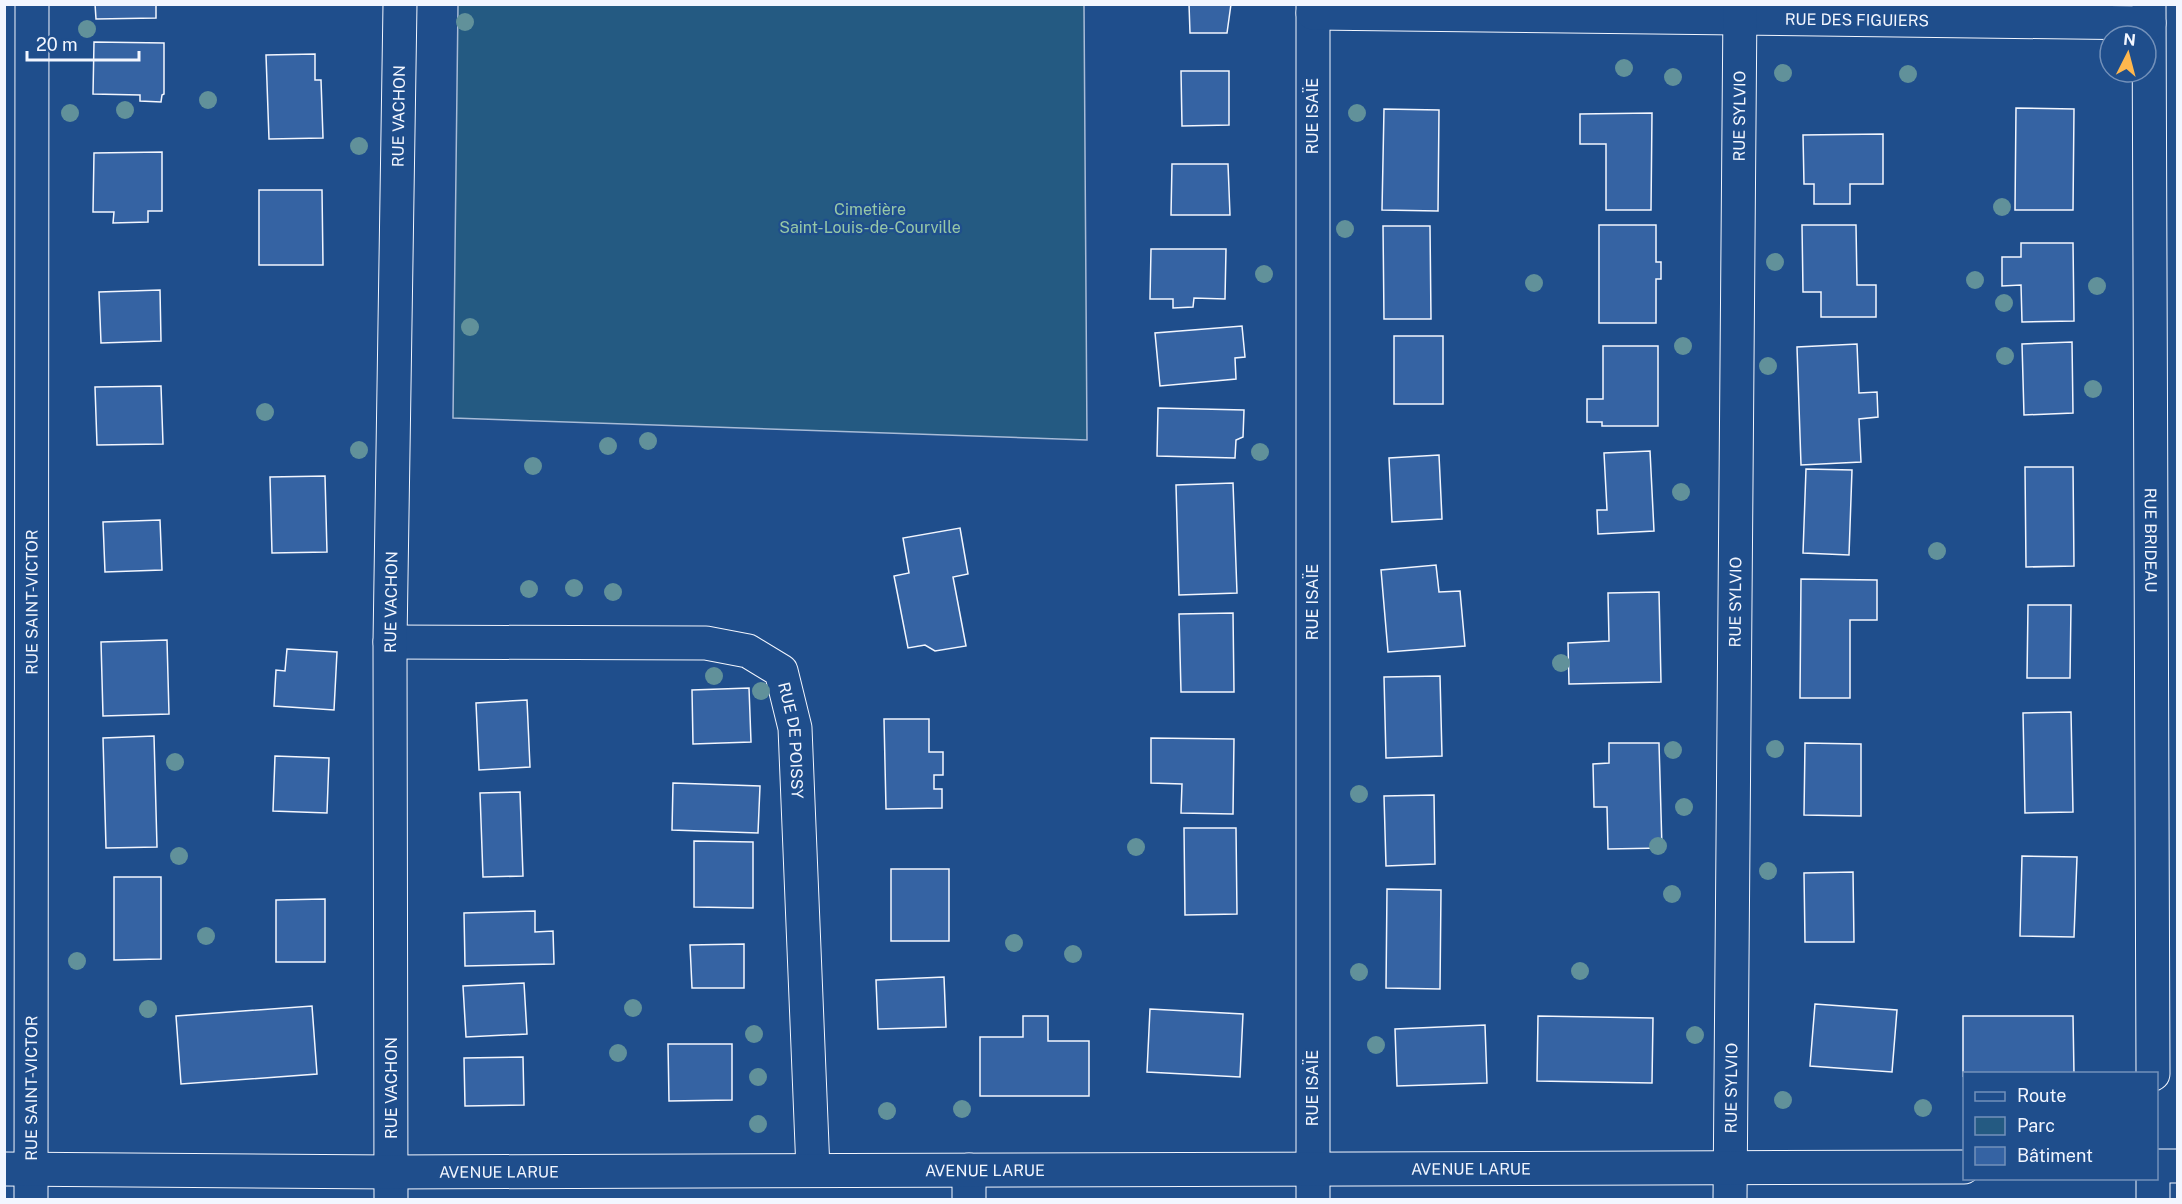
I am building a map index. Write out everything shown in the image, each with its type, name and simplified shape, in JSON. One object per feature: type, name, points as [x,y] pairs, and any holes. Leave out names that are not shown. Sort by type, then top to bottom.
[{"type":"street","name":"RUE SAINT-VICTOR","points":[[22,1179],[32,4]]},
{"type":"street","name":"RUE VACHON","points":[[391,1186],[390,642],[400,4]]},
{"type":"street","name":"RUE DES FIGUIERS","points":[[1312,9],[2149,14]]},
{"type":"street","name":"RUE ISAÏE","points":[[1312,9],[1312,1184]]},
{"type":"street","name":"RUE SYLVIO","points":[[1730,1184],[1740,11]]},
{"type":"street","name":"RUE BRIDEAU","points":[[2149,14],[2153,1072]]},
{"type":"street","name":"RUE DE POISSY","points":[[390,642],[706,643],[748,651],[781,671],[795,728],[813,1170]]},
{"type":"street","points":[[2158,1166],[2178,1166]]},
{"type":"street","name":"AVENUE LARUE","points":[[22,1179],[391,1186],[813,1170],[969,1185],[1730,1184],[1963,1167]]},
{"type":"street","points":[[2153,1180],[2153,1200]]},
{"type":"green space","name":"Cimetière Saint-Louis-de-Courville","points":[[458,5],[1084,5],[1087,440],[453,418]]},
{"type":"building","points":[[95,4],[156,4],[156,18],[96,19]]},
{"type":"building","points":[[1189,4],[1231,4],[1227,33],[1190,33]]},
{"type":"building","points":[[94,42],[164,43],[164,94],[161,102],[140,101],[140,95],[93,94]]},
{"type":"building","points":[[315,54],[315,80],[321,80],[323,138],[269,139],[266,55]]},
{"type":"building","points":[[1181,71],[1229,71],[1229,125],[1182,126]]},
{"type":"building","points":[[2016,108],[2074,109],[2073,210],[2015,210]]},
{"type":"building","points":[[1384,109],[1439,110],[1438,211],[1382,210]]},
{"type":"building","points":[[1652,113],[1651,210],[1606,210],[1606,144],[1580,144],[1580,114]]},
{"type":"building","points":[[1883,134],[1883,184],[1850,184],[1850,204],[1814,204],[1814,184],[1804,184],[1803,135]]},
{"type":"building","points":[[162,152],[162,211],[148,211],[148,222],[113,223],[114,212],[93,212],[94,153]]},
{"type":"building","points":[[1172,164],[1228,164],[1230,215],[1171,215]]},
{"type":"building","points":[[259,190],[322,190],[323,265],[259,265]]},
{"type":"building","points":[[1599,225],[1656,225],[1656,262],[1661,262],[1661,279],[1656,279],[1656,323],[1599,323]]},
{"type":"building","points":[[1802,225],[1856,225],[1857,285],[1876,285],[1876,317],[1821,317],[1821,292],[1803,292]]},
{"type":"building","points":[[1383,226],[1430,226],[1431,319],[1384,319]]},
{"type":"building","points":[[2021,243],[2073,243],[2074,321],[2022,322],[2021,285],[2002,286],[2002,257],[2021,257]]},
{"type":"building","points":[[1151,249],[1226,249],[1225,299],[1194,298],[1193,307],[1173,308],[1173,299],[1150,299]]},
{"type":"building","points":[[160,290],[161,341],[101,343],[99,292]]},
{"type":"building","points":[[1242,326],[1245,357],[1235,358],[1236,379],[1160,386],[1155,333]]},
{"type":"building","points":[[1394,336],[1443,336],[1443,404],[1394,404]]},
{"type":"building","points":[[2072,342],[2073,413],[2024,415],[2022,344]]},
{"type":"building","points":[[1857,344],[1859,393],[1877,392],[1878,417],[1859,419],[1861,462],[1801,465],[1797,347]]},
{"type":"building","points":[[1603,346],[1658,346],[1658,426],[1602,426],[1602,422],[1587,422],[1587,399],[1603,399]]},
{"type":"building","points":[[161,386],[163,444],[97,445],[95,387]]},
{"type":"building","points":[[1158,408],[1244,410],[1243,437],[1236,440],[1235,458],[1157,456]]},
{"type":"building","points":[[1650,451],[1654,531],[1598,534],[1597,510],[1607,510],[1604,453]]},
{"type":"building","points":[[1439,455],[1442,519],[1392,522],[1389,458]]},
{"type":"building","points":[[2025,467],[2073,467],[2074,566],[2026,567]]},
{"type":"building","points":[[1806,469],[1852,470],[1849,555],[1803,553]]},
{"type":"building","points":[[325,476],[327,552],[272,553],[270,477]]},
{"type":"building","points":[[1233,483],[1237,593],[1179,595],[1176,485]]},
{"type":"building","points":[[160,520],[162,570],[105,572],[103,522]]},
{"type":"building","points":[[960,528],[968,574],[953,577],[966,646],[935,651],[925,645],[908,648],[894,576],[909,573],[903,538]]},
{"type":"building","points":[[1436,565],[1439,592],[1460,591],[1465,646],[1388,652],[1381,570]]},
{"type":"building","points":[[1801,579],[1877,580],[1877,620],[1850,620],[1850,698],[1800,698]]},
{"type":"building","points":[[1659,592],[1661,682],[1569,684],[1568,643],[1609,641],[1608,593]]},
{"type":"building","points":[[2028,605],[2071,605],[2070,678],[2027,678]]},
{"type":"building","points":[[1233,613],[1234,692],[1181,692],[1179,614]]},
{"type":"building","points":[[167,640],[169,714],[103,716],[101,642]]},
{"type":"building","points":[[287,649],[337,652],[334,710],[274,706],[276,670],[285,671]]},
{"type":"building","points":[[1440,676],[1442,756],[1386,758],[1384,677]]},
{"type":"building","points":[[749,688],[751,742],[693,744],[692,690]]},
{"type":"building","points":[[527,700],[530,767],[479,770],[476,703]]},
{"type":"building","points":[[2071,712],[2073,812],[2025,813],[2023,713]]},
{"type":"building","points":[[884,719],[929,719],[929,752],[943,752],[943,775],[934,775],[934,789],[942,789],[942,808],[886,809]]},
{"type":"building","points":[[154,736],[157,847],[106,848],[103,738]]},
{"type":"building","points":[[1151,738],[1234,739],[1233,814],[1181,813],[1182,784],[1151,783]]},
{"type":"building","points":[[1609,743],[1659,743],[1662,848],[1608,849],[1607,807],[1594,807],[1593,764],[1609,763]]},
{"type":"building","points":[[1805,743],[1861,744],[1861,816],[1804,815]]},
{"type":"building","points":[[275,756],[329,758],[327,813],[273,811]]},
{"type":"building","points":[[673,783],[760,786],[758,833],[672,830]]},
{"type":"building","points":[[520,792],[523,876],[483,877],[480,793]]},
{"type":"building","points":[[1434,795],[1435,864],[1386,866],[1384,796]]},
{"type":"building","points":[[1184,828],[1236,828],[1237,914],[1185,915]]},
{"type":"building","points":[[694,841],[753,842],[753,908],[694,907]]},
{"type":"building","points":[[2022,856],[2077,857],[2074,937],[2020,936]]},
{"type":"building","points":[[891,869],[949,869],[949,941],[891,941]]},
{"type":"building","points":[[1853,872],[1854,942],[1805,942],[1804,873]]},
{"type":"building","points":[[114,877],[161,877],[161,959],[114,960]]},
{"type":"building","points":[[1387,889],[1441,890],[1440,989],[1386,988]]},
{"type":"building","points":[[325,899],[325,962],[276,962],[276,900]]},
{"type":"building","points":[[535,911],[535,932],[553,931],[554,964],[465,966],[464,913]]},
{"type":"building","points":[[744,944],[744,988],[692,988],[690,945]]},
{"type":"building","points":[[944,977],[946,1027],[878,1029],[876,980]]},
{"type":"building","points":[[524,983],[527,1034],[466,1037],[463,986]]},
{"type":"building","points":[[1815,1004],[1897,1010],[1892,1072],[1810,1066]]},
{"type":"building","points":[[312,1006],[317,1074],[181,1084],[176,1016]]},
{"type":"building","points":[[1150,1009],[1243,1014],[1240,1077],[1147,1072]]},
{"type":"building","points":[[1023,1016],[1048,1016],[1048,1041],[1089,1041],[1089,1096],[980,1096],[980,1037],[1023,1037]]},
{"type":"building","points":[[1538,1016],[1653,1018],[1652,1083],[1537,1081]]},
{"type":"building","points":[[1963,1016],[2073,1016],[2074,1072],[1963,1072]]},
{"type":"building","points":[[1485,1025],[1487,1083],[1397,1086],[1395,1029]]},
{"type":"building","points":[[668,1044],[732,1044],[732,1100],[669,1101]]},
{"type":"building","points":[[523,1057],[524,1105],[465,1106],[464,1058]]}]
